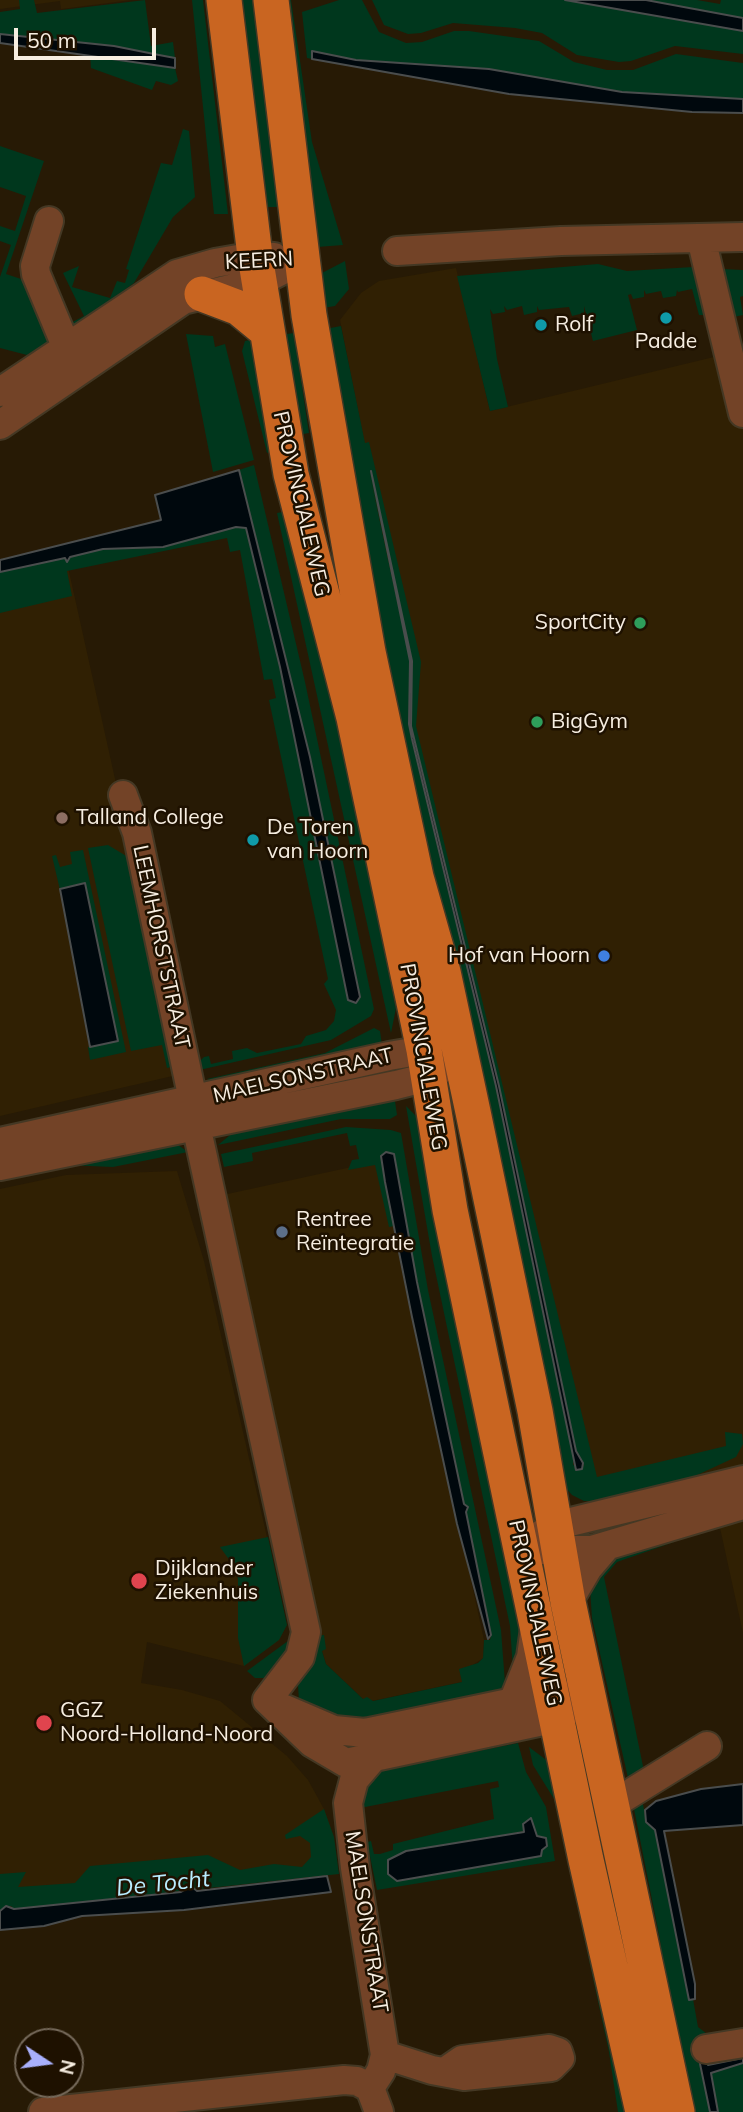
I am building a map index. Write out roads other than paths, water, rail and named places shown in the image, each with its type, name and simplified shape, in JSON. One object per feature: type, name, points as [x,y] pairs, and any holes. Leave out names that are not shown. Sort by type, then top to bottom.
[{"type":"main road","name":"PROVINCIALEWEG","points":[[224,0],[257,269],[291,474],[354,718],[426,1063],[450,1210],[643,2112]]},
{"type":"main road","name":"PROVINCIALEWEG","points":[[271,0],[317,361],[368,652],[416,877],[443,972],[461,1057],[535,1411],[568,1602],[677,2112]]},
{"type":"main road","points":[[202,294],[248,313],[267,331]]},
{"type":"street","points":[[49,221],[35,266],[72,361]]},
{"type":"street","points":[[397,251],[743,237]]},
{"type":"street","points":[[701,238],[743,413]]},
{"type":"street","name":"KEERN","points":[[0,392],[72,361],[162,312],[257,269],[304,258]]},
{"type":"street","name":"KEERN","points":[[0,425],[142,295],[177,274],[215,263],[257,269]]},
{"type":"street","name":"LEEMHORSTSTRAAT","points":[[123,795],[137,833],[195,1112]]},
{"type":"street","name":"MAELSONSTRAAT","points":[[0,1142],[195,1112],[461,1057]]},
{"type":"street","name":"MAELSONSTRAAT","points":[[0,1166],[195,1112]]},
{"type":"street","name":"MAELSONSTRAAT","points":[[195,1112],[306,1633],[300,1657],[267,1700]]},
{"type":"street","points":[[521,1548],[743,1480]]},
{"type":"street","points":[[556,1539],[582,1552],[743,1505]]},
{"type":"street","points":[[568,1602],[588,1568],[606,1547]]},
{"type":"street","points":[[513,1702],[531,1657],[536,1618]]},
{"type":"street","points":[[267,1700],[292,1725],[329,1755],[346,1763],[371,1759],[588,1697]]},
{"type":"street","points":[[267,1700],[334,1730],[365,1733],[513,1702],[554,1706]]},
{"type":"street","points":[[610,1807],[707,1746]]},
{"type":"street","name":"MAELSONSTRAAT","points":[[371,1759],[361,1769],[349,1791],[355,1868],[385,2055]]},
{"type":"street","points":[[706,2049],[743,2043]]},
{"type":"street","points":[[374,2100],[385,2055],[432,2070],[446,2071]]},
{"type":"street","points":[[43,2112],[142,2107],[344,2080],[358,2081],[374,2100]]},
{"type":"place","name":"Padde","points":[[666,318]]},
{"type":"place","name":"Rolf","points":[[541,325]]},
{"type":"place","name":"SportCity","points":[[640,623]]},
{"type":"place","name":"BigGym","points":[[537,722]]},
{"type":"place","name":"Talland College","points":[[62,818]]},
{"type":"place","name":"De Toren van Hoorn","points":[[253,840]]},
{"type":"place","name":"Hof van Hoorn","points":[[604,956]]},
{"type":"place","name":"Rentree Reïntegratie","points":[[282,1232]]},
{"type":"place","name":"Dijklander Ziekenhuis","points":[[139,1581]]},
{"type":"place","name":"GGZ Noord-Holland-Noord","points":[[44,1723]]},
{"type":"water label","name":"De Tocht","points":[[163,1884]]}]
